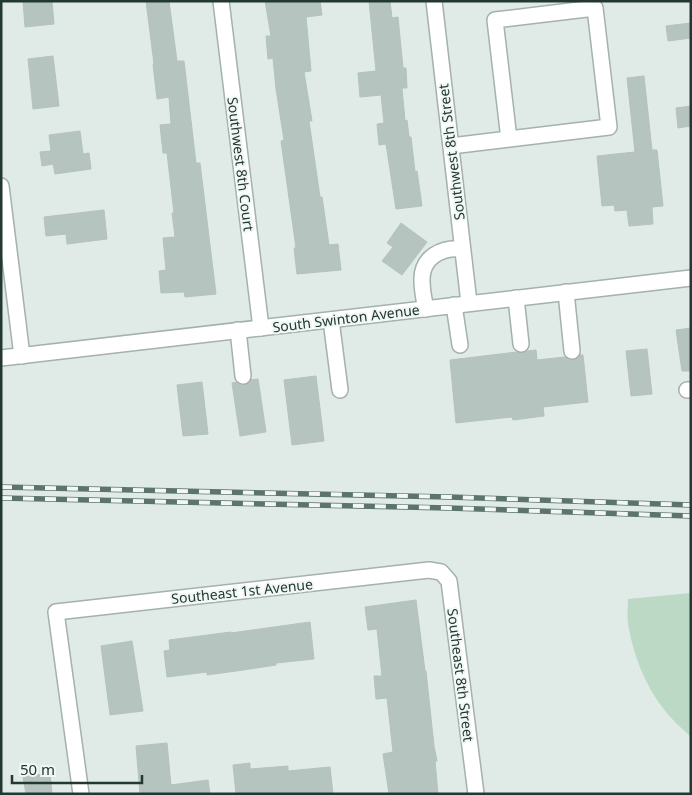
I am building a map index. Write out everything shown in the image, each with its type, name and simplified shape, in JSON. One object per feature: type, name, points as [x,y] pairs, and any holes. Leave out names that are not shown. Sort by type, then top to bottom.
[{"type":"street","name":"Southwest 8th Court","points":[[221,1],[261,328]]},
{"type":"street","name":"Southwest 8th Street","points":[[434,1],[469,304]]},
{"type":"street","points":[[451,146],[609,127],[595,8],[495,20],[509,139]]},
{"type":"street","points":[[1,186],[22,356]]},
{"type":"street","points":[[426,308],[421,279],[428,261],[435,254],[443,250],[462,249]]},
{"type":"street","name":"South Swinton Avenue","points":[[1,358],[691,278]]},
{"type":"street","points":[[566,292],[572,351]]},
{"type":"street","points":[[516,298],[521,344]]},
{"type":"street","points":[[454,305],[460,345]]},
{"type":"street","points":[[331,320],[340,390]]},
{"type":"street","points":[[238,330],[243,376]]},
{"type":"street","name":"Southeast 1st Avenue","points":[[81,794],[56,612],[429,570]]},
{"type":"street","name":"Southeast 8th Street","points":[[429,570],[441,572],[449,581],[476,794]]},
{"type":"green space","points":[[691,593],[691,737],[666,712],[646,681],[633,647],[628,623],[628,599]]},
{"type":"building","points":[[23,1],[52,1],[54,24],[25,27]]},
{"type":"building","points":[[146,1],[169,1],[177,61],[184,61],[196,163],[200,163],[216,294],[185,297],[184,292],[161,293],[159,271],[166,270],[163,238],[175,237],[167,153],[163,153],[160,125],[171,124],[169,97],[157,99]]},
{"type":"building","points":[[265,1],[320,1],[322,15],[306,17],[311,71],[304,72],[312,121],[309,121],[320,197],[322,197],[329,245],[338,244],[341,270],[297,274],[294,248],[296,248],[281,141],[284,140],[273,58],[268,59],[266,36],[271,36]]},
{"type":"building","points":[[369,1],[390,1],[392,18],[398,17],[403,68],[406,68],[407,88],[402,88],[405,121],[407,120],[409,137],[411,137],[415,172],[417,171],[422,206],[396,209],[386,144],[379,145],[377,124],[384,123],[381,95],[360,97],[358,73],[376,71]]},
{"type":"building","points":[[691,23],[691,38],[668,41],[666,26]]},
{"type":"building","points":[[53,56],[59,106],[33,109],[28,59]]},
{"type":"building","points":[[644,76],[652,150],[657,150],[663,206],[652,207],[653,224],[629,226],[627,210],[615,211],[614,205],[602,206],[597,156],[635,152],[627,78]]},
{"type":"building","points":[[691,106],[691,126],[678,128],[676,108]]},
{"type":"building","points":[[80,131],[83,154],[89,153],[91,169],[55,174],[53,164],[42,166],[40,152],[51,151],[49,135]]},
{"type":"building","points":[[104,210],[107,239],[67,244],[66,234],[46,236],[44,217]]},
{"type":"building","points":[[401,223],[427,242],[402,275],[382,261],[393,247],[387,243]]},
{"type":"building","points":[[691,328],[691,371],[682,371],[676,330]]},
{"type":"building","points":[[647,349],[652,394],[631,396],[626,351]]},
{"type":"building","points":[[536,350],[537,360],[565,357],[573,360],[583,355],[588,402],[543,407],[544,416],[513,420],[512,417],[456,423],[450,360]]},
{"type":"building","points":[[316,376],[324,441],[292,445],[284,380]]},
{"type":"building","points":[[258,379],[266,432],[240,436],[232,383],[236,382],[244,385],[251,380]]},
{"type":"building","points":[[202,382],[208,434],[183,436],[177,385]]},
{"type":"building","points":[[416,600],[437,761],[435,761],[438,794],[389,794],[383,754],[393,752],[387,698],[376,699],[374,676],[382,676],[377,629],[368,630],[365,607]]},
{"type":"building","points":[[310,622],[314,659],[276,663],[276,665],[207,675],[207,672],[167,677],[164,651],[170,650],[169,640]]},
{"type":"building","points":[[132,641],[143,711],[110,715],[101,646]]},
{"type":"building","points":[[167,743],[171,785],[208,780],[210,794],[140,794],[136,746]]},
{"type":"building","points":[[250,763],[250,769],[288,766],[288,771],[330,767],[333,794],[236,794],[233,765]]},
{"type":"building","points":[[50,773],[52,794],[26,794],[23,777]]},
{"type":"railway","points":[[1,487],[449,497],[691,505]]},
{"type":"railway","points":[[1,498],[448,508],[691,516]]}]
